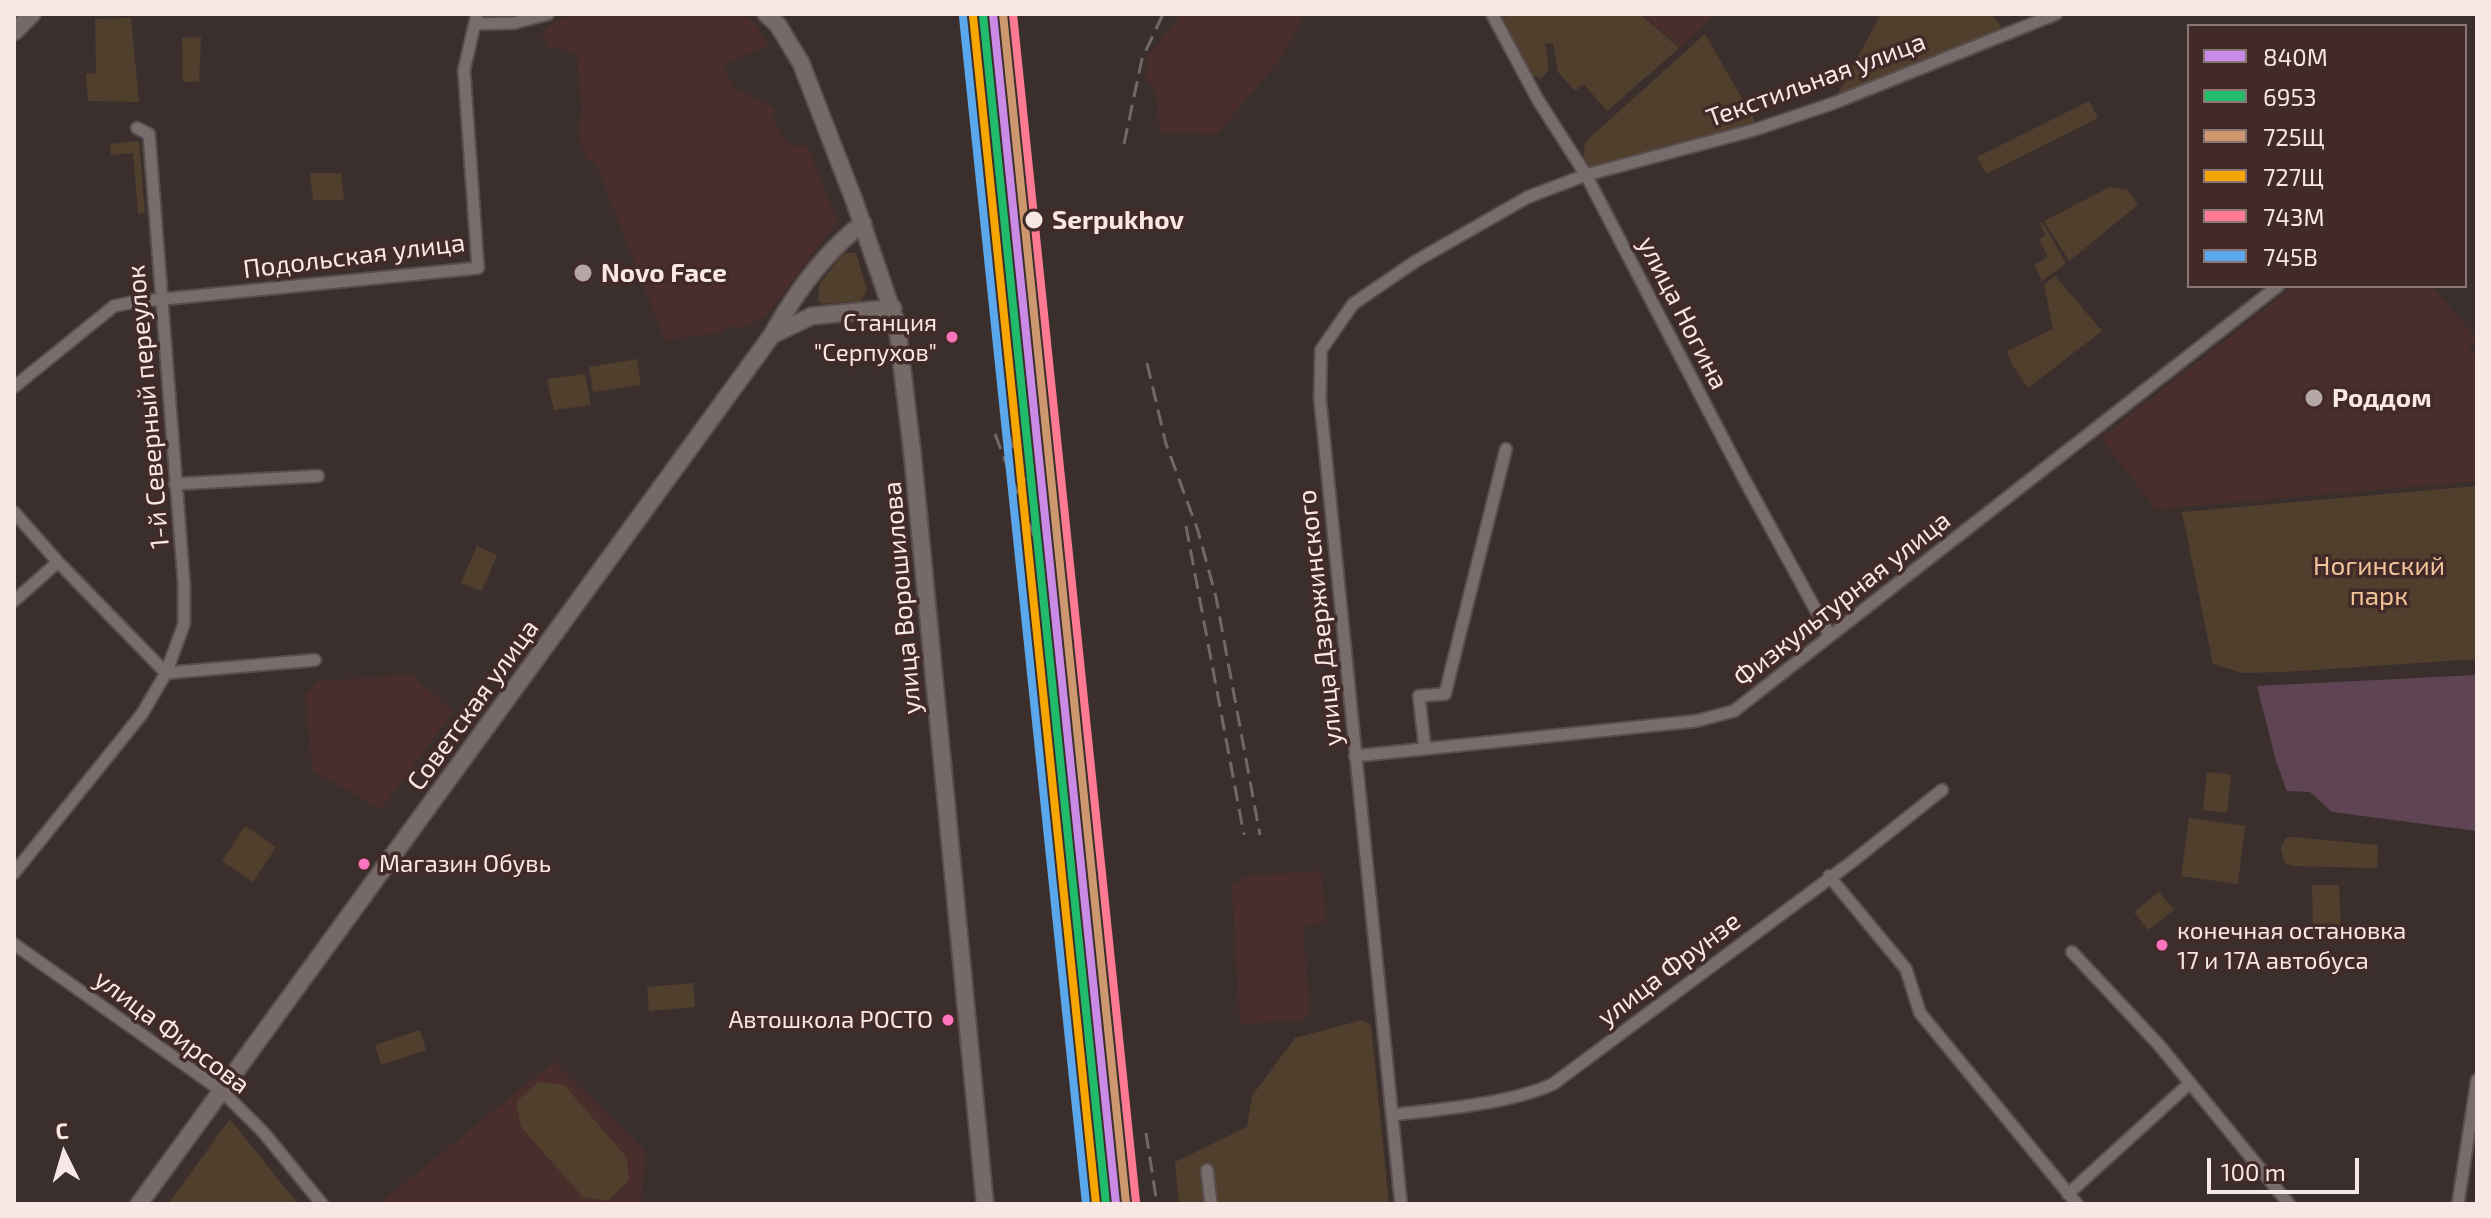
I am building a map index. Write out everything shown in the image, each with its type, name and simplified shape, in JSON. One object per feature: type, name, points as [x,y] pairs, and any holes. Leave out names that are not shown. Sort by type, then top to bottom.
[{"type":"street","points":[[14,32],[32,14]]},
{"type":"street","points":[[476,19],[514,23],[548,14]]},
{"type":"street","name":"улица Ворошилова","points":[[766,14],[778,25],[801,63],[893,308],[913,459],[985,1204]]},
{"type":"street","name":"улица Ногина","points":[[1492,14],[1538,100],[1586,175],[1743,477],[1830,636]]},
{"type":"street","name":"Текстильная улица","points":[[1586,175],[1754,130],[1823,107],[2056,14]]},
{"type":"street","name":"Подольская улица","points":[[14,387],[114,306],[478,268],[464,70],[476,19]]},
{"type":"street","name":"1-й Северный переулок","points":[[14,873],[142,714],[166,673],[184,624],[184,584],[149,134],[137,128]]},
{"type":"street","name":"улица Дзержинского","points":[[1401,1204],[1320,399],[1321,350],[1353,304],[1378,285],[1528,197],[1586,175]]},
{"type":"street","points":[[772,335],[831,250],[863,223]]},
{"type":"street","points":[[813,273],[807,297],[815,311],[827,315]]},
{"type":"street","name":"Физкультурная улица","points":[[1355,756],[1696,721],[1734,711],[2275,288]]},
{"type":"street","name":"Советская улица","points":[[139,1204],[772,335],[802,318],[893,308]]},
{"type":"street","points":[[1425,749],[1419,696],[1445,694],[1506,449]]},
{"type":"street","points":[[175,484],[318,476]]},
{"type":"street","points":[[14,512],[166,673],[315,660]]},
{"type":"street","points":[[14,601],[58,562]]},
{"type":"street","name":"улица Фрунзе","points":[[1392,1115],[1458,1107],[1539,1090],[1553,1084],[1853,861],[1942,790]]},
{"type":"street","points":[[1829,876],[1906,969],[1920,1013],[1929,1025],[2077,1204]]},
{"type":"street","name":"улица Фирсова","points":[[14,944],[223,1092],[264,1133],[322,1204]]},
{"type":"street","points":[[2072,952],[2133,1015],[2289,1204]]},
{"type":"street","points":[[2458,1204],[2477,1080]]},
{"type":"street","points":[[2068,1194],[2190,1083]]},
{"type":"street","points":[[1207,1170],[1211,1204]]},
{"type":"shaded area","points":[[575,14],[743,14],[754,22],[769,45],[723,65],[733,87],[776,109],[772,114],[779,132],[790,146],[807,145],[837,222],[765,317],[740,328],[727,326],[721,332],[665,340],[596,163],[586,158],[578,132],[582,110],[577,55],[564,49],[548,48],[542,32],[555,21]]},
{"type":"shaded area","points":[[1182,14],[1305,14],[1279,60],[1217,134],[1160,133],[1156,89],[1145,79],[1148,56]]},
{"type":"shaded area","points":[[1642,14],[1715,14],[1680,47]]},
{"type":"shaded area","name":"Роддом","points":[[2291,288],[2433,288],[2477,339],[2469,349],[2477,359],[2477,481],[2156,509],[2101,438]]},
{"type":"shaded area","points":[[412,675],[453,712],[381,809],[313,771],[305,696],[318,681]]},
{"type":"shaded area","points":[[2477,675],[2477,831],[2332,812],[2310,792],[2287,791],[2257,686]]},
{"type":"shaded area","points":[[1321,871],[1325,922],[1303,926],[1309,1013],[1303,1020],[1240,1024],[1232,885],[1248,876]]},
{"type":"shaded area","points":[[554,1062],[645,1151],[641,1200],[638,1204],[379,1204]]},
{"type":"green space","points":[[1640,14],[1679,48],[1607,111],[1584,84],[1575,91],[1558,72],[1553,43],[1545,44],[1549,69],[1541,79],[1533,75],[1501,15]]},
{"type":"green space","points":[[1881,14],[1991,14],[2004,31],[1835,99]]},
{"type":"green space","points":[[131,18],[139,102],[88,101],[86,74],[96,73],[95,19]]},
{"type":"green space","points":[[1705,34],[1759,128],[1582,174],[1585,142]]},
{"type":"green space","points":[[201,37],[199,82],[183,82],[182,38]]},
{"type":"green space","points":[[2089,101],[2098,118],[1986,174],[1977,157]]},
{"type":"green space","points":[[139,141],[145,213],[138,214],[133,153],[111,155],[110,144]]},
{"type":"green space","points":[[310,173],[341,173],[344,200],[313,200]]},
{"type":"green space","points":[[2110,187],[2128,190],[2138,205],[2069,261],[2044,221]]},
{"type":"green space","points":[[2042,222],[2066,263],[2042,281],[2034,265],[2048,257],[2039,239],[2046,235]]},
{"type":"green space","points":[[844,253],[856,253],[867,290],[861,301],[822,304],[818,300],[820,283]]},
{"type":"green space","points":[[2055,276],[2102,331],[2028,388],[2007,351],[2053,329],[2044,285]]},
{"type":"green space","points":[[637,359],[641,385],[593,392],[589,367]]},
{"type":"green space","points":[[585,374],[591,405],[554,410],[547,379]]},
{"type":"green space","name":"Ногинский парк","points":[[2477,486],[2477,659],[2242,673],[2213,664],[2182,512]]},
{"type":"green space","points":[[477,546],[497,555],[482,591],[461,583]]},
{"type":"green space","points":[[2207,772],[2231,775],[2227,813],[2203,810]]},
{"type":"green space","points":[[2189,818],[2245,826],[2238,884],[2181,876]]},
{"type":"green space","points":[[245,826],[276,847],[253,882],[222,861]]},
{"type":"green space","points":[[2286,838],[2378,845],[2377,868],[2291,866],[2284,862],[2281,848]]},
{"type":"green space","points":[[2312,885],[2339,885],[2341,928],[2313,928]]},
{"type":"green space","points":[[2159,892],[2174,910],[2148,930],[2134,912]]},
{"type":"green space","points":[[693,983],[695,1007],[649,1011],[647,987]]},
{"type":"green space","points":[[1362,1020],[1371,1026],[1389,1204],[1179,1204],[1175,1162],[1247,1127],[1252,1096],[1295,1038]]},
{"type":"green space","points":[[420,1030],[426,1050],[381,1065],[375,1045]]},
{"type":"green space","points":[[539,1082],[564,1085],[627,1158],[629,1180],[608,1201],[583,1197],[521,1127],[516,1102]]},
{"type":"green space","points":[[230,1119],[298,1204],[168,1204]]},
{"type":"railway","points":[[1124,144],[1142,59],[1163,14]]},
{"type":"railway","points":[[1147,363],[1166,444],[1198,531],[1216,597],[1260,835]]},
{"type":"railway","points":[[1008,433],[1025,481]]},
{"type":"railway","points":[[995,434],[1037,544],[1046,605]]},
{"type":"railway","points":[[1186,526],[1244,835]]},
{"type":"railway","points":[[1146,1133],[1157,1204]]},
{"type":"transit line","name":"840М","points":[[993,14],[1116,1204]]},
{"type":"transit line","name":"725Щ","points":[[1003,14],[1126,1203]]},
{"type":"transit line","name":"743М","points":[[1013,14],[1136,1202]]},
{"type":"transit line","name":"6953","points":[[983,15],[1106,1204]]},
{"type":"transit line","name":"727Щ","points":[[973,16],[1096,1204]]},
{"type":"transit line","name":"745В","points":[[963,17],[1086,1204]]},
{"type":"place","name":"Serpukhov","points":[[1034,220]]},
{"type":"place","name":"Novo Face","points":[[583,273]]},
{"type":"place","name":"Станция \"Серпухов\"","points":[[952,337]]},
{"type":"place","name":"Роддом","points":[[2314,398]]},
{"type":"place","name":"Магазин Обувь","points":[[364,864]]},
{"type":"place","name":"конечная остановка 17 и 17А автобуса","points":[[2162,945]]},
{"type":"place","name":"Автошкола РОСТО","points":[[948,1020]]}]
